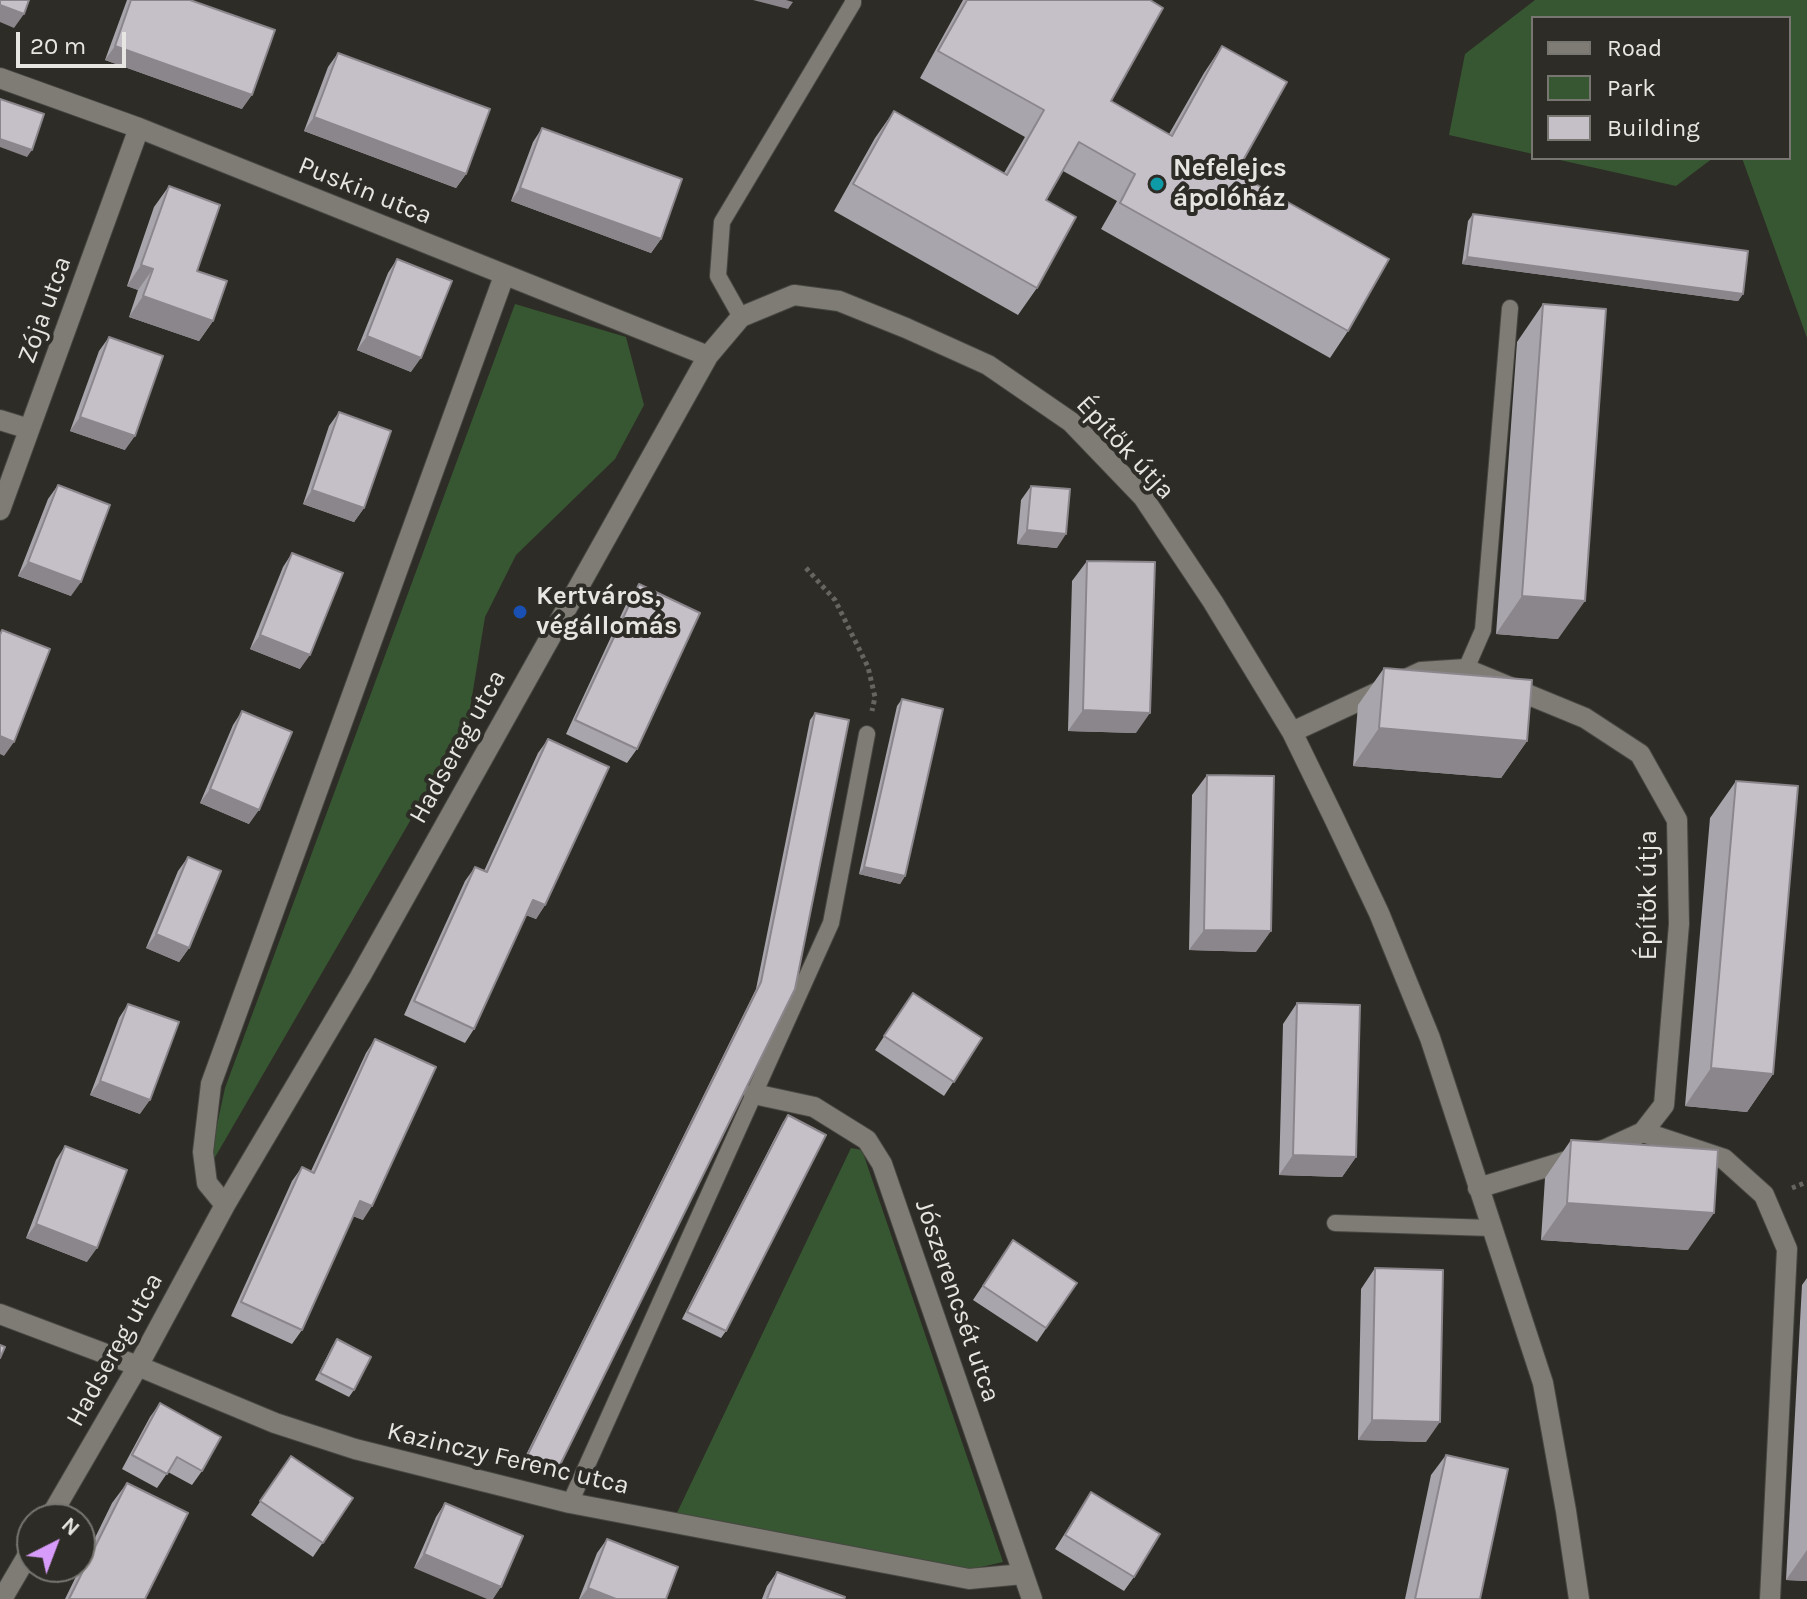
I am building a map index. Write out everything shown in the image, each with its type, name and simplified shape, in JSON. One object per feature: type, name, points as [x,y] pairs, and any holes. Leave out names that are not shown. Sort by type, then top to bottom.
[{"type":"street","name":"Puskin utca","points":[[0,78],[139,128],[708,356]]},
{"type":"street","name":"Zója utca","points":[[0,510],[139,128]]},
{"type":"street","points":[[225,1205],[207,1183],[203,1152],[211,1084],[504,276]]},
{"type":"street","name":"Építők útja","points":[[741,317],[794,295],[839,301],[988,365],[1071,422],[1143,497],[1213,602],[1292,732],[1385,927],[1430,1038],[1543,1383],[1579,1599]]},
{"type":"street","name":"Hadsereg utca","points":[[58,1503],[138,1366],[225,1205],[360,977],[708,356],[741,317]]},
{"type":"street","points":[[0,420],[29,429]]},
{"type":"street","name":"Építők útja","points":[[1292,732],[1421,672],[1466,669],[1585,718],[1640,754],[1677,820],[1679,924],[1664,1105],[1643,1132]]},
{"type":"street","name":"Jószerencsét utca","points":[[754,1094],[814,1107],[867,1140],[882,1164],[1032,1599]]},
{"type":"street","points":[[1478,1188],[1606,1149],[1643,1132],[1724,1159],[1764,1195],[1787,1249],[1770,1599]]},
{"type":"street","name":"Kazinczy Ferenc utca","points":[[0,1314],[138,1366],[275,1423],[355,1449],[570,1503],[969,1579],[1023,1574]]},
{"type":"street","points":[[2,1599],[16,1575]]},
{"type":"lane","points":[[741,317],[718,276],[722,222],[853,0]]},
{"type":"lane","points":[[1466,669],[1483,630],[1510,308]]},
{"type":"lane","points":[[570,1503],[831,923],[867,734]]},
{"type":"lane","points":[[1335,1223],[1491,1228]]},
{"type":"path","points":[[806,568],[835,600],[868,667],[875,697],[867,734]]},
{"type":"green space","points":[[1535,0],[1807,0],[1807,338],[1743,160],[1791,160],[1791,16],[1531,16],[1531,154],[1449,135],[1465,54]]},
{"type":"green space","points":[[1560,160],[1710,160],[1676,186]]},
{"type":"green space","points":[[515,304],[626,337],[644,405],[615,459],[516,555],[485,617],[468,721],[207,1171],[225,1088]]},
{"type":"green space","points":[[851,1148],[862,1150],[1003,1562],[959,1572],[675,1517]]},
{"type":"building","points":[[0,0],[29,0],[24,14],[0,5]]},
{"type":"building","points":[[131,0],[190,0],[275,30],[252,95],[115,46]]},
{"type":"building","name":"Nefelejcs ápolóház","points":[[967,0],[1150,0],[1163,8],[1111,101],[1172,136],[1222,46],[1287,82],[1236,173],[1389,259],[1348,331],[1120,203],[1135,174],[1079,142],[1046,200],[1076,217],[1037,288],[853,184],[894,111],[1007,175],[1044,110],[938,51]]},
{"type":"building","points":[[338,53],[490,109],[466,174],[314,117]]},
{"type":"building","points":[[0,99],[44,114],[32,150],[0,139]]},
{"type":"building","points":[[542,128],[682,179],[661,239],[520,188]]},
{"type":"building","points":[[169,186],[220,205],[197,271],[227,281],[213,321],[143,296],[153,269],[141,265]]},
{"type":"building","points":[[1473,214],[1748,251],[1743,294],[1467,257]]},
{"type":"building","points":[[397,259],[452,281],[421,358],[367,336]]},
{"type":"building","points":[[1543,304],[1606,309],[1585,601],[1522,596]]},
{"type":"building","points":[[109,337],[163,356],[135,436],[80,417]]},
{"type":"building","points":[[339,412],[391,431],[364,508],[312,490]]},
{"type":"building","points":[[58,485],[110,505],[81,582],[28,562]]},
{"type":"building","points":[[1031,486],[1070,489],[1066,534],[1027,530]]},
{"type":"building","points":[[292,553],[343,573],[310,655],[260,635]]},
{"type":"building","points":[[1087,561],[1155,562],[1150,713],[1083,710]]},
{"type":"building","points":[[639,584],[700,613],[637,749],[575,720]]},
{"type":"building","points":[[2,630],[50,649],[14,742],[0,736]]},
{"type":"building","points":[[1384,668],[1532,680],[1527,741],[1379,728]]},
{"type":"building","points":[[902,699],[943,709],[905,876],[864,867]]},
{"type":"building","points":[[242,711],[292,732],[259,810],[210,789]]},
{"type":"building","points":[[815,713],[849,720],[795,989],[557,1471],[527,1456],[761,982]]},
{"type":"building","points":[[548,739],[609,767],[545,905],[533,900],[474,1029],[414,1001],[475,867],[487,872]]},
{"type":"building","points":[[1207,775],[1274,776],[1271,931],[1204,930]]},
{"type":"building","points":[[1736,781],[1798,786],[1773,1074],[1711,1068]]},
{"type":"building","points":[[188,857],[221,871],[189,948],[156,934]]},
{"type":"building","points":[[913,993],[982,1038],[954,1082],[884,1036]]},
{"type":"building","points":[[1297,1003],[1360,1005],[1356,1157],[1293,1155]]},
{"type":"building","points":[[128,1004],[179,1022],[150,1100],[100,1081]]},
{"type":"building","points":[[375,1039],[436,1067],[372,1206],[360,1201],[302,1330],[241,1302],[302,1167],[314,1173]]},
{"type":"building","points":[[788,1115],[826,1135],[726,1331],[687,1312]]},
{"type":"building","points":[[1571,1140],[1718,1150],[1714,1213],[1567,1203]]},
{"type":"building","points":[[65,1146],[127,1170],[97,1248],[36,1224]]},
{"type":"building","points":[[1013,1240],[1077,1283],[1046,1328],[983,1286]]},
{"type":"building","points":[[1375,1268],[1443,1270],[1440,1422],[1372,1420]]},
{"type":"building","points":[[337,1339],[371,1357],[354,1390],[320,1373]]},
{"type":"building","points":[[160,1403],[221,1437],[202,1471],[177,1457],[167,1474],[132,1455]]},
{"type":"building","points":[[1446,1455],[1508,1469],[1480,1599],[1415,1599]]},
{"type":"building","points":[[291,1456],[353,1498],[323,1543],[260,1501]]},
{"type":"building","points":[[127,1483],[188,1513],[145,1599],[69,1599],[77,1583],[96,1583],[96,1545]]},
{"type":"building","points":[[1091,1492],[1160,1534],[1134,1577],[1065,1535]]},
{"type":"building","points":[[445,1503],[523,1536],[501,1587],[424,1554]]},
{"type":"building","points":[[607,1539],[678,1567],[666,1599],[616,1599],[588,1588]]},
{"type":"building","points":[[777,1572],[845,1597],[767,1599]]},
{"type":"place","name":"Nefelejcs ápolóház","points":[[1157,184]]},
{"type":"place","name":"Kertváros, végállomás","points":[[520,612]]}]
